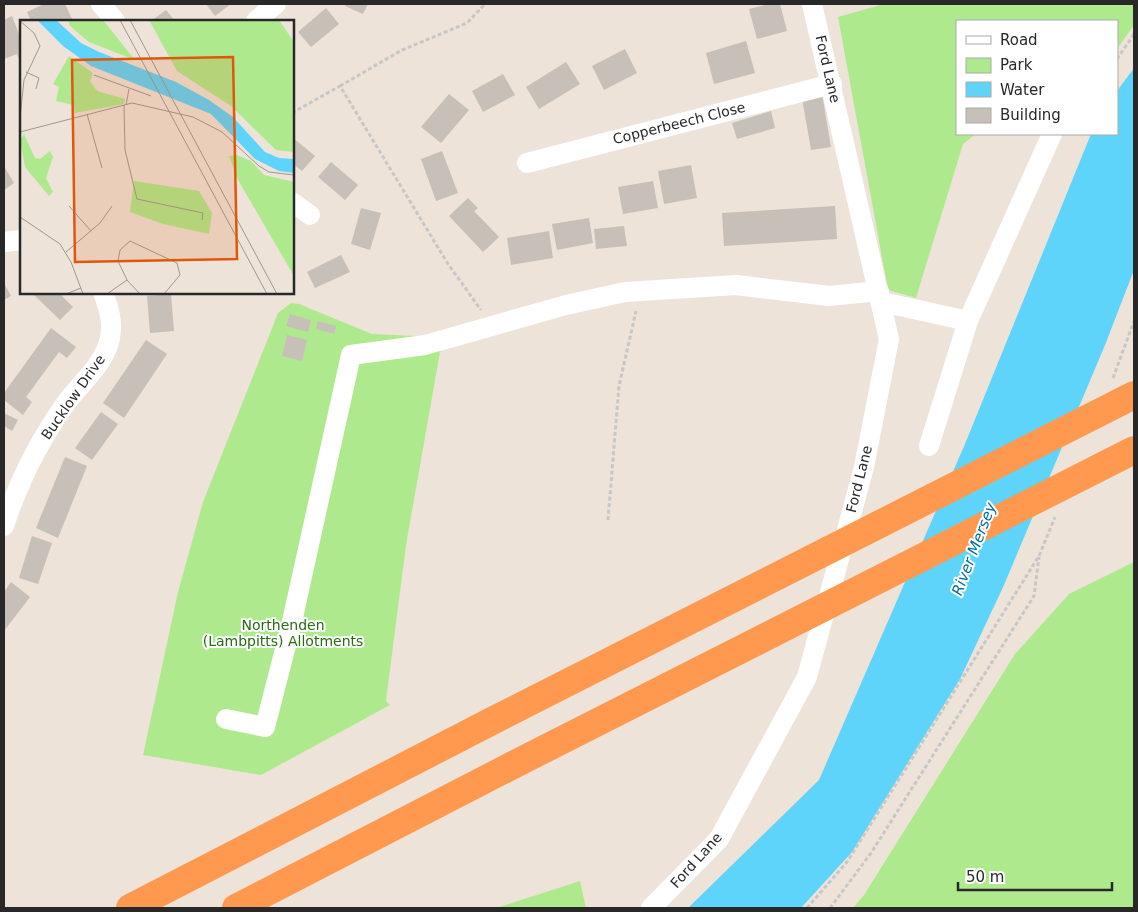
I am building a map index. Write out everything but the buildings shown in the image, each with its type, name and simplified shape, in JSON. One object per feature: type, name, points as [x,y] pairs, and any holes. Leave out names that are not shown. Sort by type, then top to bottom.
[{"type":"highway","points":[[130,908],[494,720],[1122,391]]},
{"type":"highway","points":[[236,908],[1134,450]]},
{"type":"street","points":[[101,4],[114,20]]},
{"type":"street","points":[[257,20],[276,4]]},
{"type":"street","name":"Ford Lane","points":[[651,908],[719,839],[807,677],[864,467],[889,339],[832,84],[812,4]]},
{"type":"street","name":"Copperbeech Close","points":[[527,163],[832,84]]},
{"type":"street","points":[[929,446],[968,321],[1052,135]]},
{"type":"street","points":[[294,204],[310,216]]},
{"type":"street","points":[[4,242],[20,240]]},
{"type":"street","points":[[226,718],[265,727],[291,626],[351,355],[425,345],[566,305],[624,292],[736,284],[829,296],[880,297],[968,321]]},
{"type":"street","name":"Bucklow Drive","points":[[4,526],[24,474],[49,427],[70,398],[98,365],[107,348],[112,331],[111,315],[104,294]]},
{"type":"path","points":[[294,112],[402,50],[467,23],[485,4]]},
{"type":"path","points":[[1118,58],[1134,34]]},
{"type":"path","points":[[340,86],[448,264],[492,326]]},
{"type":"path","points":[[608,520],[620,386],[637,308]]},
{"type":"path","points":[[1122,391],[1134,321]]},
{"type":"path","points":[[807,908],[846,862],[1040,556],[1058,511]]},
{"type":"path","points":[[830,908],[871,853],[1034,596],[1040,556]]},
{"type":"green space","points":[[884,4],[1134,4],[1134,25],[1118,48],[1118,20],[956,20],[956,135],[975,135],[963,144],[916,298],[888,290],[838,17]]},
{"type":"green space","name":"Northenden (Lambpitts) Allotments","points":[[291,303],[299,304],[372,334],[416,336],[444,348],[440,352],[406,545],[386,701],[390,705],[261,775],[143,755],[178,592],[203,502],[278,313]]},
{"type":"green space","points":[[1134,562],[1134,908],[853,908],[864,895],[1015,654],[1069,594]]},
{"type":"green space","points":[[580,881],[586,908],[496,908]]},
{"type":"water","name":"River Mersey","points":[[1134,68],[1134,270],[1105,345],[1004,585],[960,679],[852,852],[801,908],[688,908],[819,780],[965,444],[1091,135],[1118,135],[1118,90]]}]
